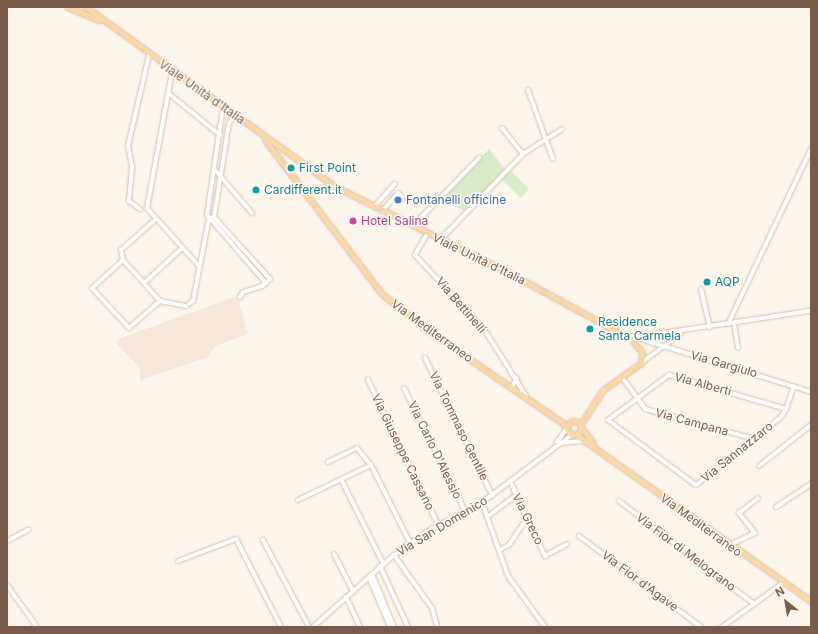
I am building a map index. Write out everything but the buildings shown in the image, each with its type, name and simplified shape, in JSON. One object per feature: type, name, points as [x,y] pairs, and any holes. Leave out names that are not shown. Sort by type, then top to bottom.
[{"type":"main road","name":"Viale Unità d'Italia","points":[[67,7],[108,24]]},
{"type":"main road","name":"Viale Unità d'Italia","points":[[86,7],[172,72],[334,186],[381,212],[621,332],[642,352],[641,363]]},
{"type":"main road","name":"Via Mediterraneo","points":[[262,136],[382,294],[423,327],[526,396],[574,434],[595,445],[728,546],[811,601]]},
{"type":"main road","points":[[282,163],[288,154]]},
{"type":"main road","points":[[574,434],[604,390],[641,363]]},
{"type":"main road","points":[[567,427],[573,421],[580,426],[595,445]]},
{"type":"street","name":"Viale Unità d'Italia","points":[[140,209],[129,201],[132,166],[128,146],[149,55]]},
{"type":"street","points":[[172,72],[147,208],[200,267]]},
{"type":"street","points":[[528,90],[553,159]]},
{"type":"street","points":[[168,93],[220,135]]},
{"type":"street","points":[[223,107],[211,217],[267,282],[243,292],[240,297]]},
{"type":"street","points":[[156,219],[121,250],[123,260],[160,302],[186,306],[193,301],[211,217],[222,177],[229,123],[235,116]]},
{"type":"street","points":[[502,128],[523,154]]},
{"type":"street","points":[[439,240],[523,154],[562,129]]},
{"type":"street","points":[[728,324],[811,149]]},
{"type":"street","points":[[412,227],[479,158]]},
{"type":"street","points":[[215,170],[252,213]]},
{"type":"street","points":[[374,208],[395,184]]},
{"type":"street","points":[[381,212],[398,193],[402,197]]},
{"type":"street","name":"Via Bettinelli","points":[[427,234],[415,254],[492,340],[517,378],[526,396]]},
{"type":"street","points":[[144,283],[182,248]]},
{"type":"street","points":[[123,260],[92,288],[129,328],[160,302]]},
{"type":"street","points":[[701,289],[710,327]]},
{"type":"street","points":[[636,338],[811,311]]},
{"type":"street","points":[[734,323],[738,348]]},
{"type":"street","points":[[641,363],[687,331]]},
{"type":"street","name":"Via Gargiulo","points":[[621,332],[662,347],[811,392]]},
{"type":"street","name":"Via Tommaso Gentile","points":[[425,358],[492,495]]},
{"type":"street","name":"Via Alberti","points":[[608,420],[672,375],[786,409]]},
{"type":"street","name":"Via Campana","points":[[622,376],[645,409],[755,439]]},
{"type":"street","points":[[512,387],[517,378]]},
{"type":"street","name":"Via Giuseppe Cassano","points":[[368,380],[438,525]]},
{"type":"street","name":"Via Sannazzaro","points":[[608,420],[696,485],[755,439],[786,409],[794,386]]},
{"type":"street","name":"Via Carlo D'Alessio","points":[[404,388],[465,511]]},
{"type":"street","points":[[759,466],[811,425]]},
{"type":"street","name":"Via San Domenico","points":[[556,444],[567,427]]},
{"type":"street","name":"Via San Domenico","points":[[313,627],[381,565],[410,543],[438,525],[482,502],[556,444],[574,434]]},
{"type":"street","points":[[556,444],[587,441]]},
{"type":"street","points":[[328,462],[358,448],[371,465],[410,543]]},
{"type":"street","points":[[298,500],[371,465]]},
{"type":"street","points":[[341,479],[408,627]]},
{"type":"street","name":"Via Greco","points":[[510,481],[544,556],[567,544]]},
{"type":"street","points":[[776,507],[811,484]]},
{"type":"street","points":[[487,517],[516,495]]},
{"type":"street","points":[[728,546],[755,533],[739,513],[758,498]]},
{"type":"street","points":[[482,502],[508,576],[545,627]]},
{"type":"street","name":"Via Fior di Melograno","points":[[619,502],[753,603]]},
{"type":"street","points":[[499,550],[510,545],[527,518]]},
{"type":"street","points":[[7,541],[28,530]]},
{"type":"street","name":"Via Fior d'Agave","points":[[579,536],[701,627]]},
{"type":"street","points":[[178,560],[236,539],[281,627]]},
{"type":"street","points":[[263,540],[308,627]]},
{"type":"street","points":[[334,554],[353,591]]},
{"type":"street","points":[[394,555],[432,608],[437,627]]},
{"type":"street","points":[[370,575],[390,627]]},
{"type":"street","points":[[370,575],[394,627]]},
{"type":"street","points":[[722,627],[753,603],[783,583]]},
{"type":"street","points":[[7,585],[37,627]]},
{"type":"street","points":[[346,597],[360,627]]},
{"type":"shaded area","points":[[237,296],[248,334],[215,346],[208,357],[140,380],[140,368],[116,343],[118,339]]},
{"type":"green space","points":[[489,149],[505,169],[465,211],[452,205],[454,201],[445,194]]},
{"type":"green space","points":[[510,170],[529,189],[521,198],[502,178]]},
{"type":"place","name":"First Point","points":[[291,168]]},
{"type":"place","name":"Cardifferent.it","points":[[256,190]]},
{"type":"place","name":"Fontanelli officine","points":[[398,200]]},
{"type":"place","name":"Hotel Salina","points":[[353,221]]},
{"type":"place","name":"AQP","points":[[707,282]]},
{"type":"place","name":"Residence Santa Carmela","points":[[590,329]]}]
